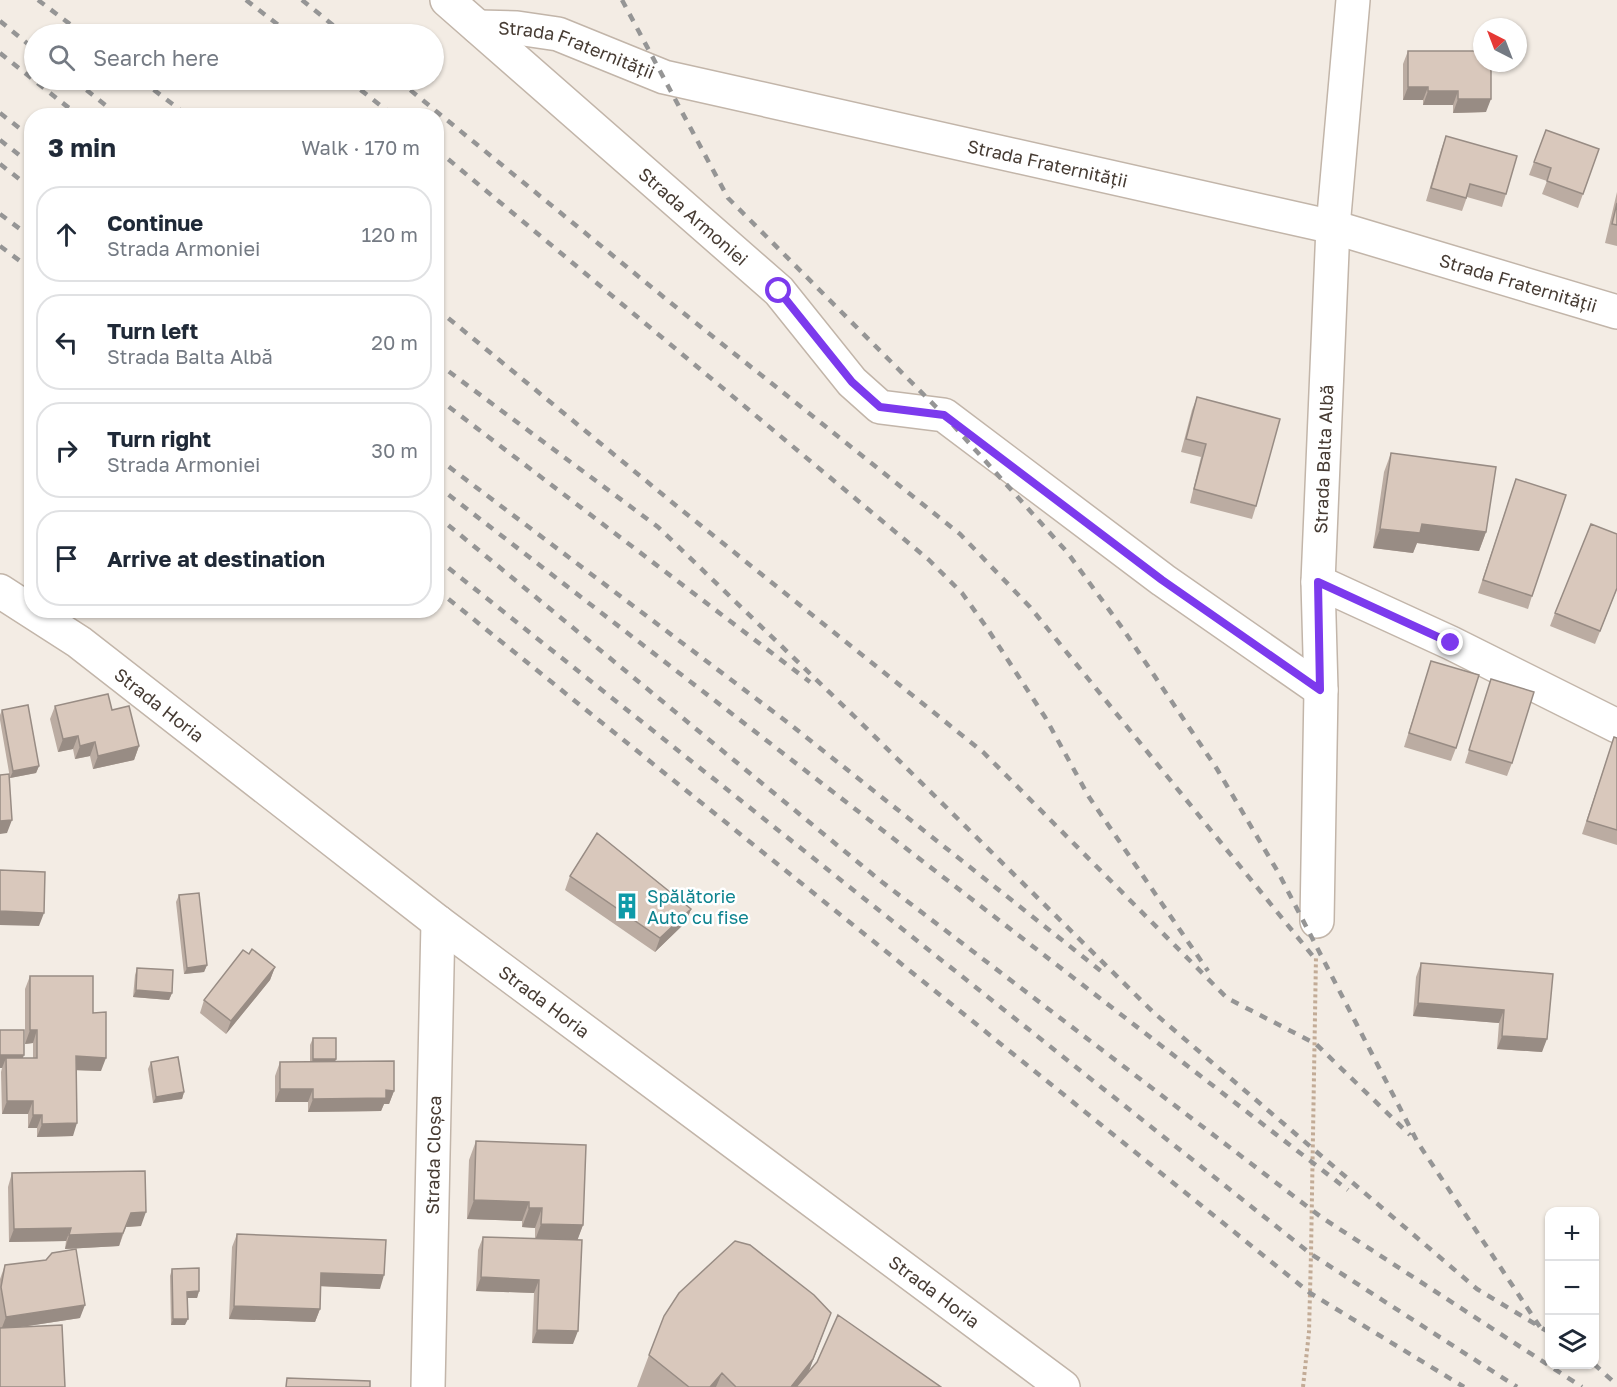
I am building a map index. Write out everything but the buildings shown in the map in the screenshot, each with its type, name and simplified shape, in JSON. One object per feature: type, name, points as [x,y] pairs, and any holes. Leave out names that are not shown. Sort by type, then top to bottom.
[{"type":"street","name":"Strada Armoniei","points":[[447,0],[779,291],[852,382],[880,407],[944,415],[1162,580],[1320,690]]},
{"type":"street","name":"Strada Balta Albă","points":[[1317,921],[1320,690],[1318,582],[1333,227],[1353,0]]},
{"type":"street","name":"Strada Fraternității","points":[[478,27],[517,28],[558,34],[664,76],[1333,227],[1617,312]]},
{"type":"street","points":[[1318,582],[1451,643],[1617,726]]},
{"type":"street","name":"Strada Horia","points":[[0,591],[24,606]]},
{"type":"street","name":"Strada Horia","points":[[42,618],[79,642],[438,922],[1063,1387]]},
{"type":"street","name":"Strada Cloșca","points":[[428,1387],[438,922]]},
{"type":"path","points":[[1303,1387],[1309,1332],[1313,1211],[1317,921]]},
{"type":"railway","points":[[38,0],[70,24]]},
{"type":"railway","points":[[246,0],[277,24]]},
{"type":"railway","points":[[302,0],[332,24]]},
{"type":"railway","points":[[622,0],[728,198],[944,415],[1067,552],[1123,629],[1217,769],[1278,872],[1418,1143],[1540,1327]]},
{"type":"railway","points":[[0,21],[24,41]]},
{"type":"railway","points":[[0,53],[24,72]]},
{"type":"railway","points":[[46,90],[69,108]]},
{"type":"railway","points":[[86,90],[109,108]]},
{"type":"railway","points":[[154,90],[178,108]]},
{"type":"railway","points":[[361,90],[384,108]]},
{"type":"railway","points":[[410,90],[432,108]]},
{"type":"railway","points":[[0,113],[24,132]]},
{"type":"railway","points":[[444,118],[960,534],[1030,607],[1316,960]]},
{"type":"railway","points":[[0,140],[24,159]]},
{"type":"railway","points":[[444,156],[929,560],[962,593],[1045,717],[1089,797],[1208,971]]},
{"type":"railway","points":[[0,164],[24,183]]},
{"type":"railway","points":[[0,214],[24,232]]},
{"type":"railway","points":[[0,246],[24,264]]},
{"type":"railway","points":[[444,315],[679,508],[983,752],[1227,998],[1316,1044],[1410,1135]]},
{"type":"railway","points":[[444,368],[658,527],[855,717],[1153,1012],[1477,1289],[1545,1330]]},
{"type":"railway","points":[[444,403],[810,682]]},
{"type":"railway","points":[[444,463],[787,722],[1101,971]]},
{"type":"railway","points":[[444,491],[1348,1190]]},
{"type":"railway","points":[[444,522],[882,882],[1321,1217],[1582,1387]]},
{"type":"railway","points":[[444,564],[1311,1254],[1517,1387]]},
{"type":"railway","points":[[444,595],[1310,1293],[1464,1387]]},
{"type":"railway","points":[[1599,1369],[1617,1385]]},
{"type":"place","name":"Spălătorie Auto cu fise","points":[[627,906]]},
{"type":"route","points":[[779,291],[852,382],[880,407],[944,415],[1162,580],[1320,690],[1318,582],[1451,643]]}]
